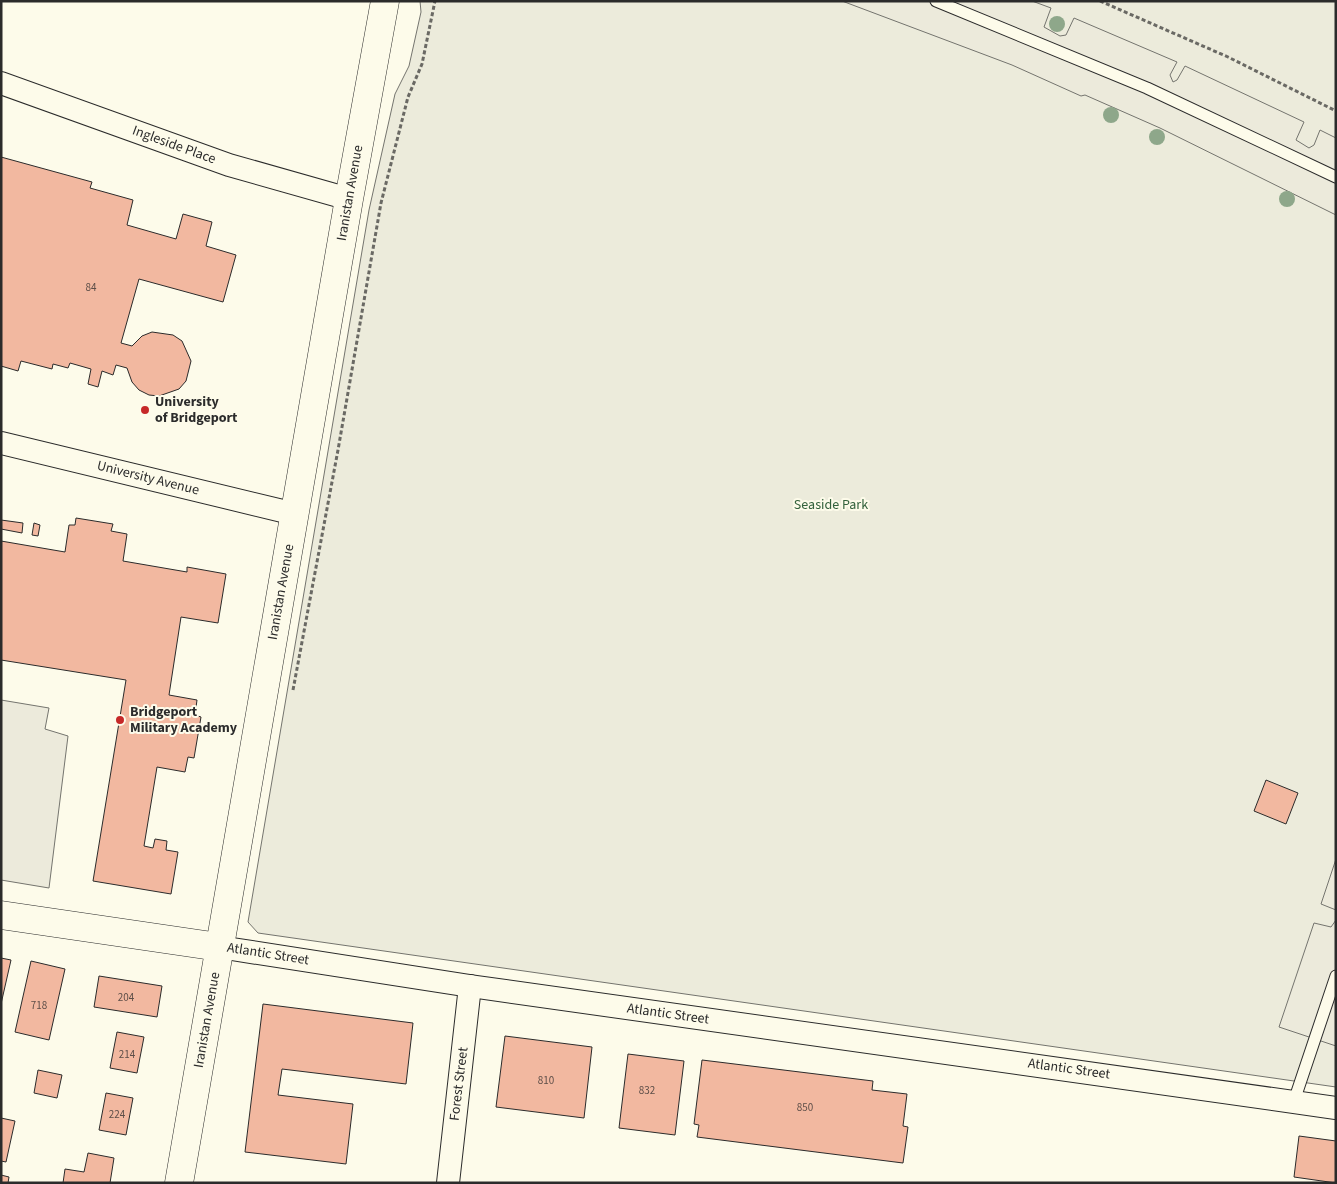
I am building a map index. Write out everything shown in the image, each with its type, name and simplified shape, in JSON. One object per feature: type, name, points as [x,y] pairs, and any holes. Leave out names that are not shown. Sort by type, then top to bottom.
[{"type":"street","name":"Iranistan Avenue","points":[[179,1183],[385,1]]},
{"type":"street","name":"Ingleside Place","points":[[1,84],[229,165],[349,199]]},
{"type":"street","name":"University Avenue","points":[[1,443],[295,514]]},
{"type":"street","name":"Atlantic Street","points":[[1,915],[470,986],[1336,1108]]},
{"type":"street","name":"Forest Street","points":[[448,1183],[470,986]]},
{"type":"lane","points":[[936,1],[1147,88],[1336,177]]},
{"type":"lane","points":[[1294,1101],[1336,976]]},
{"type":"path","points":[[292,698],[381,203],[408,97],[422,64],[435,1]]},
{"type":"path","points":[[1100,1],[1228,57],[1336,111]]},
{"type":"green space","name":"Seaside Park","points":[[420,1],[1336,1],[1336,1087],[258,933],[248,922],[369,210],[395,94],[409,66],[421,12]]},
{"type":"shaded area","points":[[842,1],[1032,1],[1051,8],[1044,27],[1060,36],[1066,35],[1074,18],[1177,62],[1170,75],[1173,82],[1177,80],[1185,66],[1304,122],[1296,140],[1309,148],[1314,145],[1320,130],[1336,138],[1336,215],[1160,128],[1085,95],[1081,96],[1012,65]]},
{"type":"shaded area","points":[[1,700],[49,708],[45,729],[68,736],[49,888],[1,880]]},
{"type":"shaded area","points":[[1336,859],[1336,910],[1321,904]]},
{"type":"shaded area","points":[[1336,920],[1336,1046],[1279,1027],[1314,923],[1331,927]]},
{"type":"building","points":[[1,157],[92,182],[90,188],[133,200],[127,225],[176,239],[183,214],[212,222],[206,246],[236,255],[223,302],[139,279],[121,343],[132,346],[142,336],[152,332],[173,335],[182,341],[191,361],[186,381],[179,389],[159,396],[149,395],[139,390],[132,382],[127,368],[116,365],[113,375],[102,371],[98,387],[88,384],[91,369],[70,363],[68,368],[53,364],[52,369],[21,361],[18,371],[1,366]]},
{"type":"building","points":[[76,518],[113,524],[111,531],[127,534],[123,561],[187,572],[187,567],[226,574],[218,623],[181,617],[169,695],[197,700],[195,715],[201,717],[194,758],[188,757],[185,772],[157,767],[144,846],[153,848],[155,839],[167,841],[166,850],[178,852],[171,894],[93,881],[126,680],[1,660],[1,541],[65,552],[69,525],[75,525]]},
{"type":"building","points":[[1,520],[23,523],[22,533],[1,529]]},
{"type":"building","points":[[34,523],[40,525],[38,536],[32,535]]},
{"type":"building","points":[[1266,780],[1298,793],[1286,824],[1254,811]]},
{"type":"building","points":[[1,958],[11,960],[1,1004]]},
{"type":"building","points":[[31,961],[65,969],[49,1040],[15,1032]]},
{"type":"building","points":[[99,976],[162,986],[157,1017],[94,1007]]},
{"type":"building","points":[[263,1004],[413,1023],[406,1084],[282,1069],[278,1095],[353,1104],[346,1164],[245,1152]]},
{"type":"building","points":[[117,1032],[144,1037],[137,1073],[110,1068]]},
{"type":"building","points":[[505,1036],[592,1047],[584,1118],[496,1107]]},
{"type":"building","points":[[628,1054],[684,1061],[675,1135],[619,1128]]},
{"type":"building","points":[[702,1060],[873,1081],[872,1090],[907,1094],[903,1126],[908,1127],[903,1163],[697,1137],[699,1125],[694,1124]]},
{"type":"building","points":[[38,1070],[62,1075],[57,1098],[34,1093]]},
{"type":"building","points":[[106,1093],[133,1098],[126,1135],[99,1130]]},
{"type":"building","points":[[1,1118],[15,1121],[6,1162],[1,1161]]},
{"type":"building","points":[[1299,1136],[1336,1141],[1336,1183],[1294,1177]]},
{"type":"building","points":[[88,1153],[114,1158],[110,1183],[63,1183],[65,1169],[84,1172]]},
{"type":"building","points":[[1,1175],[9,1177],[8,1183],[1,1183]]},
{"type":"place","name":"University of Bridgeport","points":[[145,410]]},
{"type":"place","name":"Bridgeport Military Academy","points":[[120,720]]}]
